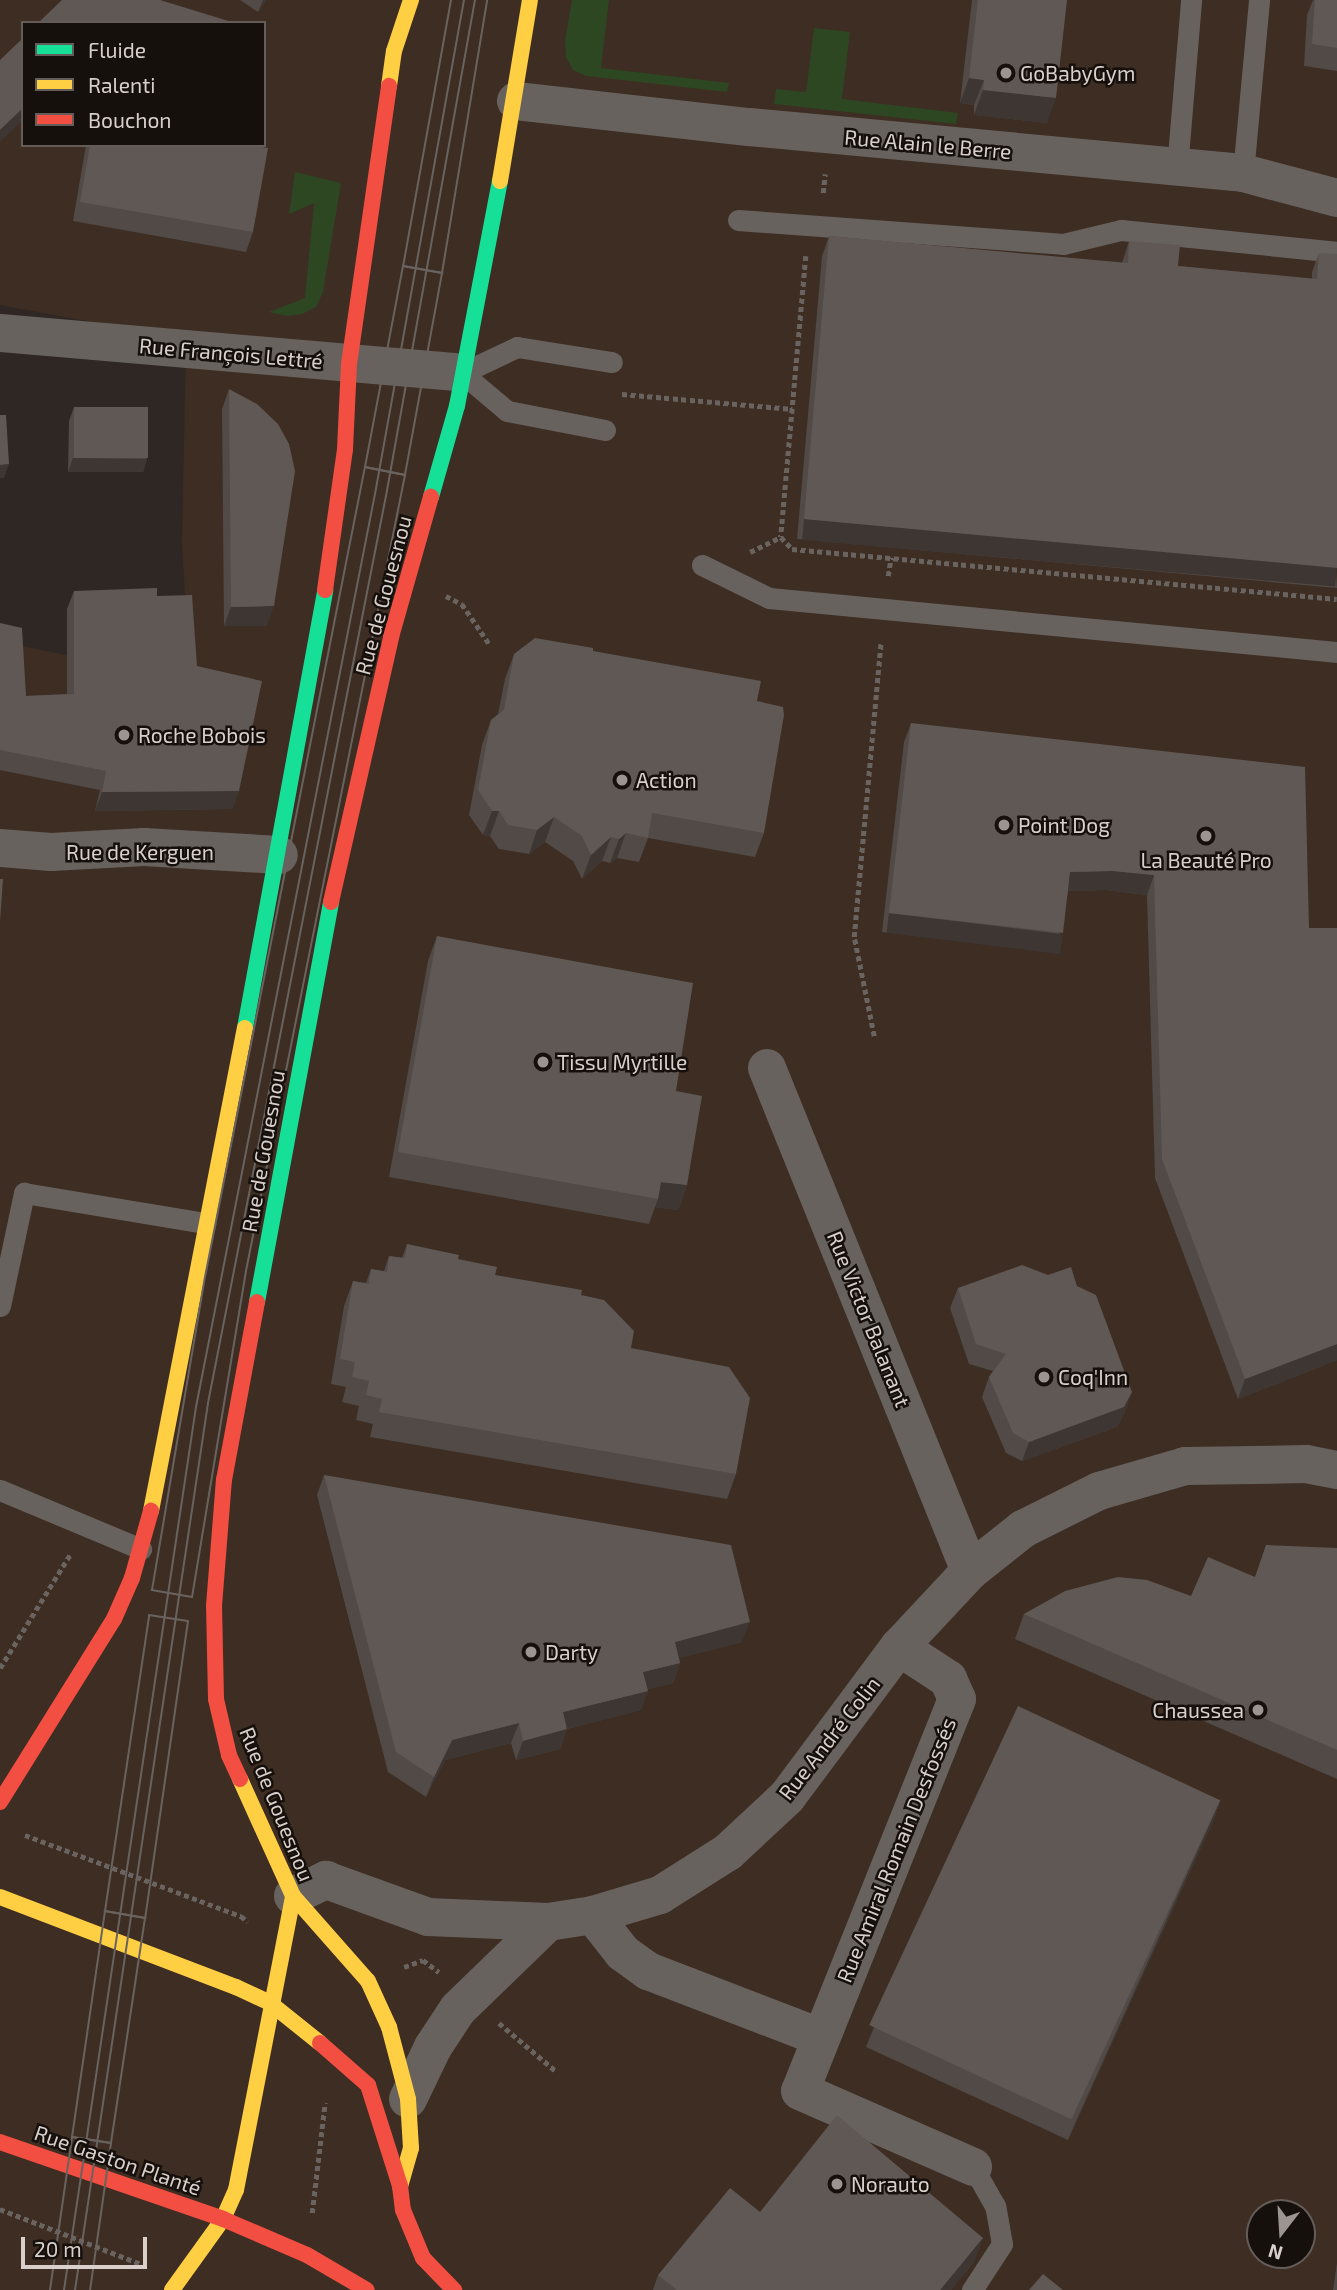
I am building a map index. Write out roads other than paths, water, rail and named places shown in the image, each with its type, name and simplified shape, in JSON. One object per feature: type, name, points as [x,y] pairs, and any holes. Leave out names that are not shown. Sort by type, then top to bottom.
[{"type":"main road","name":"Rue de Gouesnou","points":[[0,1802],[98,1647],[128,1588],[157,1485],[279,855],[323,608],[345,449],[349,364],[394,51],[411,0]]},
{"type":"main road","name":"Rue de Gouesnou","points":[[176,2285],[223,2219],[236,2190],[280,1950],[293,1896],[229,1755],[216,1699],[214,1606],[224,1480],[329,911],[391,637],[457,406],[516,101],[530,0]]},
{"type":"main road","points":[[293,1896],[375,1993],[389,2027],[408,2099],[411,2148],[400,2186]]},
{"type":"main road","points":[[0,1897],[224,1982],[270,2003],[368,2085],[400,2186],[403,2210],[423,2258],[454,2290]]},
{"type":"main road","name":"Rue Gaston Planté","points":[[0,2142],[223,2219]]},
{"type":"main road","points":[[223,2219],[307,2255],[367,2290]]},
{"type":"street","name":"Rue Alain le Berre","points":[[516,101],[749,127],[1243,173],[1337,198]]},
{"type":"street","name":"Rue François Lettré","points":[[0,333],[462,373]]},
{"type":"street","name":"Rue de Kerguen","points":[[0,848],[51,852],[144,847],[279,855]]},
{"type":"street","name":"Rue Victor Balanant","points":[[767,1068],[970,1571]]},
{"type":"street","name":"Rue André Colin","points":[[293,1896],[326,1880],[428,1917],[548,1922],[593,1915],[660,1895],[728,1852],[786,1797],[899,1647],[970,1571],[1023,1529],[1099,1491],[1185,1466],[1307,1464],[1337,1470]]},
{"type":"street","name":"Rue Amiral Romain Desfossés","points":[[899,1647],[948,1679],[957,1699],[800,2091],[973,2167]]},
{"type":"street","points":[[593,1915],[623,1953],[648,1971],[820,2036]]},
{"type":"street","points":[[408,2099],[433,2047],[458,2009],[548,1922]]},
{"type":"lane","points":[[522,64],[547,0]]},
{"type":"lane","points":[[1177,167],[1191,0]]},
{"type":"lane","points":[[1243,173],[1259,0]]},
{"type":"lane","points":[[738,220],[1063,244],[1121,230],[1337,252]]},
{"type":"lane","points":[[606,430],[506,411],[462,373],[517,347],[612,362]]},
{"type":"lane","points":[[702,565],[769,598],[1337,652]]},
{"type":"lane","points":[[0,1306],[24,1193],[206,1223]]},
{"type":"lane","points":[[0,1490],[141,1549]]},
{"type":"lane","points":[[972,2290],[1002,2245],[995,2206],[973,2167]]},
{"type":"tram line","points":[[451,0],[403,266],[442,273],[487,0]]},
{"type":"tram line","points":[[64,2290],[196,1407],[375,494],[464,0]]},
{"type":"tram line","points":[[75,2290],[208,1403],[386,496],[475,0]]},
{"type":"tram line","points":[[403,266],[442,273],[405,475],[365,467],[403,266]]},
{"type":"tram line","points":[[365,467],[405,475],[246,1271],[192,1597],[152,1590],[205,1277],[365,467]]},
{"type":"tram line","points":[[149,1615],[188,1621],[145,1918],[105,1911],[149,1615]]},
{"type":"tram line","points":[[105,1911],[145,1918],[111,2143],[72,2137],[105,1911]]},
{"type":"tram line","points":[[50,2290],[72,2137],[111,2143],[90,2290]]},
{"type":"place","name":"GoBabyGym","points":[[1006,73]]},
{"type":"place","name":"Roche Bobois","points":[[124,735]]},
{"type":"place","name":"Action","points":[[622,780]]},
{"type":"place","name":"Point Dog","points":[[1004,825]]},
{"type":"place","name":"La Beauté Pro","points":[[1206,836]]},
{"type":"place","name":"Tissu Myrtille","points":[[543,1062]]},
{"type":"place","name":"Coq'Inn","points":[[1044,1377]]},
{"type":"place","name":"Darty","points":[[531,1652]]},
{"type":"place","name":"Chaussea","points":[[1258,1710]]},
{"type":"place","name":"Norauto","points":[[837,2184]]}]
